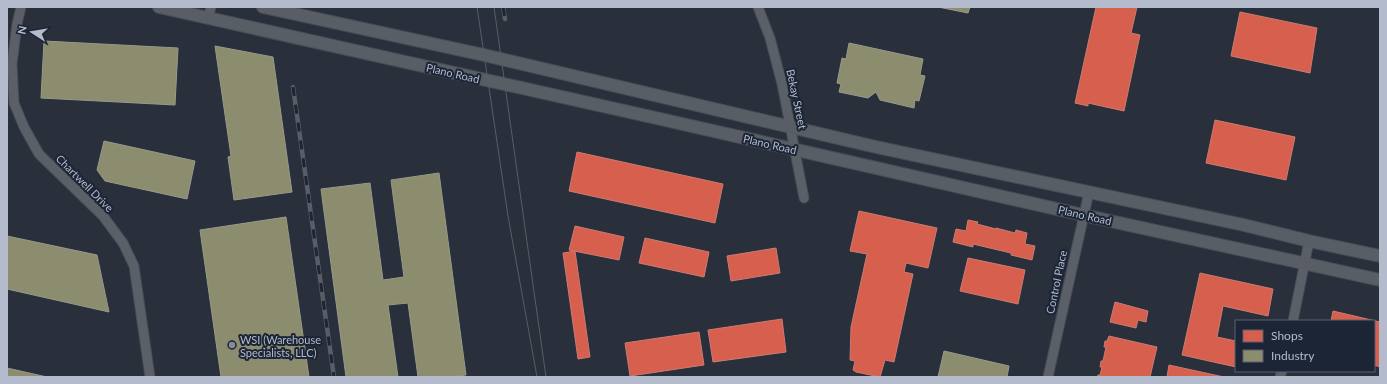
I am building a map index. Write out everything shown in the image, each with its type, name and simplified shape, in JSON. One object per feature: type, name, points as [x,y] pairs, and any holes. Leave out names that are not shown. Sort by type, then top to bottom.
[{"type":"main road","name":"Plano Road","points":[[159,7],[209,12],[1083,215],[1380,280]]},
{"type":"main road","name":"Plano Road","points":[[263,7],[484,55],[876,147],[1244,225],[1380,256]]},
{"type":"street","name":"Chartwell Drive","points":[[21,7],[17,24],[12,64],[14,102],[24,127],[39,154],[103,216],[123,243],[134,266],[150,377]]},
{"type":"street","name":"Bekay Street","points":[[758,7],[770,38],[782,84],[804,198]]},
{"type":"street","name":"Control Place","points":[[1048,377],[1089,192]]},
{"type":"street","points":[[1293,320],[1309,241]]},
{"type":"building: Shops","points":[[1096,7],[1137,7],[1131,33],[1140,35],[1124,111],[1088,103],[1088,106],[1075,103]]},
{"type":"building: Shops","points":[[1240,12],[1317,28],[1310,73],[1231,56]]},
{"type":"building: Shops","points":[[1215,120],[1295,137],[1286,180],[1206,163]]},
{"type":"building: Shops","points":[[577,152],[723,184],[715,223],[569,191]]},
{"type":"building: Shops","points":[[859,211],[937,228],[928,268],[906,263],[904,272],[913,274],[894,362],[885,360],[880,377],[856,372],[853,370],[855,361],[850,360],[851,327],[867,254],[850,251]]},
{"type":"building: Shops","points":[[968,220],[996,229],[1015,233],[1016,230],[1027,233],[1025,244],[1035,246],[1032,260],[1011,255],[1011,253],[973,244],[973,247],[953,242],[956,229],[966,231]]},
{"type":"building: Shops","points":[[575,226],[624,237],[619,260],[569,250]]},
{"type":"building: Shops","points":[[645,238],[709,252],[704,277],[639,263]]},
{"type":"building: Shops","points":[[776,248],[780,273],[731,281],[727,256]]},
{"type":"building: Shops","points":[[575,251],[590,357],[578,359],[563,253]]},
{"type":"building: Shops","points":[[968,258],[1025,270],[1018,304],[960,291]]},
{"type":"building: Shops","points":[[1200,273],[1273,289],[1268,316],[1223,306],[1217,337],[1235,341],[1235,367],[1182,355]]},
{"type":"building: Shops","points":[[1115,302],[1148,311],[1146,322],[1138,320],[1136,328],[1110,322]]},
{"type":"building: Shops","points":[[1333,311],[1371,320],[1331,320]]},
{"type":"building: Shops","points":[[782,319],[786,352],[713,362],[708,330]]},
{"type":"building: Shops","points":[[1375,321],[1380,322],[1380,367],[1375,365]]},
{"type":"building: Shops","points":[[699,332],[704,365],[630,376],[625,343]]},
{"type":"building: Shops","points":[[1109,336],[1157,347],[1150,377],[1097,377],[1100,375],[1102,367],[1100,367],[1106,347],[1104,347],[1105,341],[1107,341]]},
{"type":"building: Shops","points":[[1169,365],[1224,377],[1167,377]]},
{"type":"building: Industry","points":[[938,7],[970,7],[968,13]]},
{"type":"building: Industry","points":[[44,41],[178,48],[175,105],[41,98]]},
{"type":"building: Industry","points":[[849,43],[923,59],[920,75],[925,76],[919,101],[915,100],[914,108],[880,100],[876,92],[868,98],[839,92],[841,84],[837,83],[842,58],[846,59]]},
{"type":"building: Industry","points":[[215,46],[273,57],[292,192],[234,200],[228,157],[231,156]]},
{"type":"building: Industry","points":[[104,141],[195,161],[187,199],[105,181],[97,170]]},
{"type":"building: Industry","points":[[439,173],[466,375],[448,377],[418,377],[408,303],[388,305],[398,377],[346,377],[321,189],[370,183],[383,280],[404,277],[391,180]]},
{"type":"building: Industry","points":[[286,217],[309,377],[221,377],[200,230]]},
{"type":"building: Industry","points":[[7,236],[97,255],[109,312],[7,289]]},
{"type":"building: Industry","points":[[944,351],[1009,366],[1007,377],[938,377]]},
{"type":"building: Industry","points":[[7,368],[47,377],[7,377]]},
{"type":"tram line","points":[[477,7],[508,216],[537,377]]},
{"type":"tram line","points":[[494,7],[546,377]]},
{"type":"railway","points":[[503,7],[505,19]]},
{"type":"railway","points":[[293,87],[334,377]]},
{"type":"place","name":"WSI (Warehouse Specialists, LLC)","points":[[232,345]]}]
